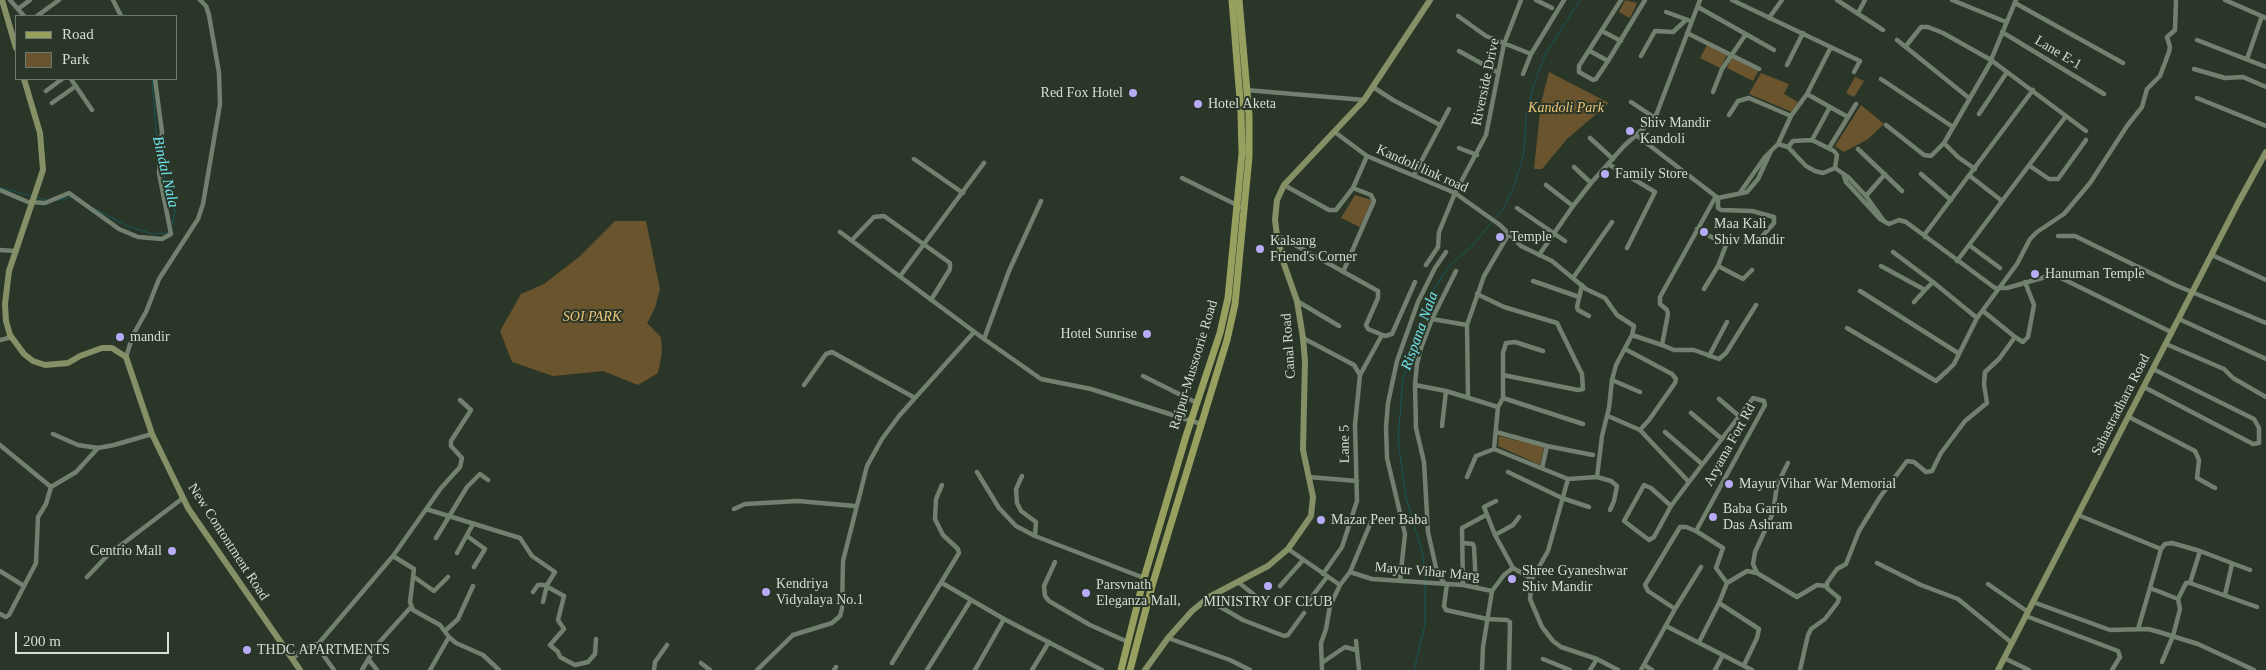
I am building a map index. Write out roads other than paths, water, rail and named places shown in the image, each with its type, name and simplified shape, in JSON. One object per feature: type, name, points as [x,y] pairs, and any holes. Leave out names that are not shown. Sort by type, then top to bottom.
[{"type":"main road","name":"Rajpur-Mussoorie Road","points":[[1130,670],[1152,586],[1227,340],[1235,304],[1241,208],[1242,153],[1241,112],[1232,0]]},
{"type":"main road","name":"Rajpur-Mussoorie Road","points":[[1121,670],[1144,578],[1191,421],[1220,333],[1228,298],[1249,157],[1239,0]]},
{"type":"street","points":[[2,0],[15,45]]},
{"type":"street","points":[[10,0],[23,15]]},
{"type":"street","points":[[18,9],[30,0]]},
{"type":"street","points":[[38,15],[59,0]]},
{"type":"street","points":[[113,0],[120,15]]},
{"type":"street","points":[[24,80],[42,146],[43,170],[28,218],[14,251],[6,288],[6,321],[12,337],[24,354],[33,361],[45,365],[68,363],[80,356],[102,348],[112,348],[126,357],[133,335],[146,312],[159,279],[198,219],[203,204],[220,104],[219,73],[209,15],[206,6],[200,0]]},
{"type":"street","name":"Canal Road","points":[[1145,670],[1168,638],[1192,611],[1209,597],[1262,570],[1288,549],[1306,524],[1313,509],[1313,497],[1303,450],[1305,361],[1303,338],[1297,301],[1284,264],[1277,235],[1277,200],[1284,185],[1336,133],[1364,100],[1430,0]]},
{"type":"street","name":"Riverside Drive","points":[[1426,265],[1438,247],[1438,232],[1455,194],[1477,155],[1490,122],[1497,72],[1504,44],[1521,0]]},
{"type":"street","points":[[1536,0],[1552,8]]},
{"type":"street","points":[[1523,74],[1531,54],[1564,0]]},
{"type":"street","points":[[1621,0],[1579,66],[1579,72],[1594,79],[1621,41],[1643,1]]},
{"type":"street","points":[[1641,56],[1654,31],[1673,32],[1689,21],[1700,0]]},
{"type":"street","points":[[1732,0],[1860,61],[1854,72]]},
{"type":"street","points":[[1769,18],[1782,0]]},
{"type":"street","points":[[1837,0],[1884,30]]},
{"type":"street","points":[[1858,13],[1865,0]]},
{"type":"street","points":[[1952,0],[2006,22]]},
{"type":"street","points":[[1847,328],[1936,381],[1954,364],[1958,353],[1978,318],[2018,264],[2030,239],[2064,214],[2090,183],[2142,107],[2147,89],[2160,76],[2169,52],[2170,47],[2167,37],[2175,30],[2176,0]]},
{"type":"street","points":[[2225,0],[2264,17],[2247,59]]},
{"type":"street","points":[[1886,125],[1924,155],[1931,156],[1944,143],[1992,60],[2015,1],[2123,63]]},
{"type":"street","points":[[1698,7],[1774,50]]},
{"type":"street","points":[[1666,12],[1689,21]]},
{"type":"street","points":[[1458,16],[1486,36],[1531,54]]},
{"type":"street","points":[[1539,255],[1553,233],[1591,183],[1636,135],[1655,118],[1676,67],[1689,21]]},
{"type":"street","points":[[1906,46],[1921,27],[1928,27],[1992,60],[2086,131]]},
{"type":"street","points":[[1602,31],[1621,41]]},
{"type":"street","name":"Lane E-1","points":[[2002,32],[2104,94]]},
{"type":"street","points":[[1687,33],[1759,69]]},
{"type":"street","points":[[1787,65],[1803,33]]},
{"type":"street","points":[[1713,92],[1722,69],[1746,34]]},
{"type":"street","points":[[1897,40],[1969,98]]},
{"type":"street","points":[[2197,40],[2266,66]]},
{"type":"street","points":[[1662,345],[1668,314],[1667,310],[1660,304],[1660,298],[1697,229],[1717,198],[1747,192],[1752,187],[1771,150],[1778,144],[1791,116],[1807,94],[1831,47]]},
{"type":"street","points":[[1590,50],[1608,61]]},
{"type":"street","points":[[1459,51],[1497,72]]},
{"type":"street","points":[[2194,69],[2225,78],[2244,77],[2266,86]]},
{"type":"street","points":[[1979,114],[2007,72]]},
{"type":"street","points":[[1881,79],[1953,127]]},
{"type":"street","points":[[46,91],[61,80]]},
{"type":"street","points":[[72,80],[92,110]]},
{"type":"street","points":[[0,190],[28,202],[44,203],[69,193],[119,229],[138,237],[162,239],[171,234],[159,173],[162,132],[156,80]]},
{"type":"street","points":[[52,103],[76,86]]},
{"type":"street","points":[[1373,87],[1393,100],[1440,124]]},
{"type":"street","points":[[1246,90],[1364,100]]},
{"type":"street","points":[[1925,237],[1925,234],[2033,90]]},
{"type":"street","points":[[1807,94],[1848,117]]},
{"type":"street","points":[[1730,115],[1738,101],[1749,98],[1791,116]]},
{"type":"street","points":[[2197,98],[2266,126]]},
{"type":"street","points":[[1631,102],[1655,118]]},
{"type":"street","points":[[1828,148],[1856,104]]},
{"type":"street","points":[[1812,140],[1830,107]]},
{"type":"street","points":[[1414,174],[1448,108]]},
{"type":"street","points":[[1957,261],[2066,116]]},
{"type":"street","name":"Kandoli link road","points":[[1336,133],[1367,156],[1414,174],[1455,194],[1486,214],[1500,225],[1508,235]]},
{"type":"street","points":[[1636,135],[1717,198],[1718,208],[1721,210],[1752,211],[1774,217],[1774,223],[1758,241]]},
{"type":"street","points":[[1590,138],[1613,159]]},
{"type":"street","points":[[1788,147],[1795,140],[1812,140],[1837,155],[1834,168]]},
{"type":"street","points":[[2030,166],[2049,179],[2058,179],[2086,140]]},
{"type":"street","points":[[1944,143],[1958,158],[1975,168]]},
{"type":"street","points":[[1778,144],[1788,147],[1806,166],[1815,171],[1824,173],[1834,168]]},
{"type":"street","points":[[1459,148],[1477,155]]},
{"type":"street","points":[[1858,149],[1902,190]]},
{"type":"street","name":"Sahastradhara Road","points":[[1998,670],[2171,332],[2266,152]]},
{"type":"street","points":[[1284,185],[1332,211],[1340,207],[1353,188],[1367,156]]},
{"type":"street","points":[[914,159],[963,193]]},
{"type":"street","points":[[900,275],[984,163]]},
{"type":"street","points":[[1608,164],[1654,192],[1652,200],[1627,248]]},
{"type":"street","points":[[1574,167],[1591,183]]},
{"type":"street","points":[[1834,168],[1848,177],[1866,196],[1884,221]]},
{"type":"street","points":[[1866,196],[1885,174]]},
{"type":"street","points":[[1921,174],[1952,200]]},
{"type":"street","points":[[1844,176],[1846,182],[1884,221],[1890,224],[1902,220],[1957,261],[1999,289],[2049,276],[2057,276],[2171,332]]},
{"type":"street","points":[[1970,176],[2002,201]]},
{"type":"street","points":[[1182,178],[1241,208]]},
{"type":"street","points":[[1546,185],[1573,206]]},
{"type":"street","points":[[1343,272],[1374,201],[1371,195],[1353,188]]},
{"type":"street","points":[[984,340],[1009,271],[1041,201]]},
{"type":"street","points":[[1517,208],[1565,241]]},
{"type":"street","points":[[852,240],[874,217],[880,215],[887,218],[951,266],[931,300]]},
{"type":"street","points":[[1573,278],[1612,222]]},
{"type":"street","points":[[1697,229],[1725,244],[1725,251],[1704,289]]},
{"type":"street","points":[[840,232],[900,275],[984,340],[1041,379],[1091,389],[1201,424]]},
{"type":"street","points":[[1277,235],[1378,291],[1378,298],[1366,325],[1368,329],[1382,335],[1388,336],[1392,334],[1415,282]]},
{"type":"street","points":[[1468,398],[1467,325],[1484,276],[1508,235],[1521,246],[1552,261],[1582,285],[1605,298],[1617,315],[1634,328],[1612,380],[1608,416],[1602,436],[1597,477]]},
{"type":"street","points":[[2058,236],[2075,236],[2193,292],[2266,323]]},
{"type":"street","points":[[1969,245],[2000,268]]},
{"type":"street","points":[[0,250],[14,251]]},
{"type":"street","points":[[1400,580],[1405,534],[1404,522],[1387,458],[1386,427],[1388,403],[1397,361],[1418,302],[1434,268],[1446,252]]},
{"type":"street","points":[[1893,252],[1978,318]]},
{"type":"street","points":[[2212,255],[2266,280]]},
{"type":"street","points":[[1718,266],[1743,279],[1752,270]]},
{"type":"street","points":[[1881,266],[1925,290]]},
{"type":"street","points":[[1456,271],[1432,319],[1417,364],[1415,386],[1416,428],[1424,462],[1428,532],[1437,572],[1444,584],[1444,606],[1446,610],[1510,622],[1509,670]]},
{"type":"street","points":[[1534,281],[1579,297]]},
{"type":"street","points":[[1914,302],[1933,282]]},
{"type":"street","points":[[1983,311],[2015,337],[2023,342],[2026,341],[2033,311],[2033,301],[2025,282]]},
{"type":"street","points":[[1582,285],[1578,310],[1589,316]]},
{"type":"street","points":[[1860,290],[1958,353]]},
{"type":"street","points":[[1477,294],[1496,304],[1557,324],[1582,374],[1583,389],[1578,390],[1503,375]]},
{"type":"street","points":[[1297,301],[1339,326]]},
{"type":"street","points":[[1632,335],[1674,350],[1694,350],[1717,360],[1722,358],[1756,305]]},
{"type":"street","points":[[1432,319],[1467,325]]},
{"type":"street","points":[[2179,319],[2266,359]]},
{"type":"street","points":[[1709,356],[1727,322]]},
{"type":"street","points":[[757,670],[793,635],[832,623],[840,616],[842,609],[843,561],[867,466],[882,439],[915,398],[974,332]]},
{"type":"street","points":[[1303,338],[1354,366],[1360,374],[1382,335]]},
{"type":"street","points":[[0,340],[12,337]]},
{"type":"street","points":[[1826,586],[1837,569],[1846,564],[1858,531],[1905,462],[1911,461],[1926,472],[1931,472],[1965,421],[1987,403],[1984,384],[1985,372],[1999,359],[2015,337]]},
{"type":"street","points":[[1494,448],[1498,408],[1504,398],[1504,353],[1507,342],[1515,342],[1542,351]]},
{"type":"street","points":[[2166,344],[2224,369],[2233,378],[2266,398]]},
{"type":"street","points":[[1624,349],[1672,374],[1676,379],[1649,420],[1640,430]]},
{"type":"street","points":[[804,385],[826,354],[832,352],[915,398]]},
{"type":"street","name":"New Contontment Road","points":[[126,357],[152,434],[183,498],[300,670]]},
{"type":"street","points":[[2144,387],[2253,444],[2260,443],[2259,428],[2254,419],[2153,369]]},
{"type":"street","name":"Lane 5","points":[[1307,603],[1342,547],[1357,501],[1355,425],[1360,374]]},
{"type":"street","points":[[1143,376],[1197,404]]},
{"type":"street","points":[[1612,380],[1640,392]]},
{"type":"street","points":[[1415,386],[1446,392],[1498,408]]},
{"type":"street","points":[[1442,426],[1446,392]]},
{"type":"street","points":[[1504,398],[1583,424]]},
{"type":"street","name":"Aryama Fort Rd","points":[[1671,506],[1651,488],[1644,485],[1624,521],[1649,540],[1654,537],[1671,506],[1752,398],[1765,402],[1696,531]]},
{"type":"street","points":[[1719,399],[1740,416]]},
{"type":"street","points":[[292,659],[305,648],[316,646],[393,556],[426,509],[462,463],[462,458],[451,443],[452,437],[471,410],[460,400]]},
{"type":"street","points":[[1691,413],[1722,439]]},
{"type":"street","points":[[1608,416],[1640,430],[1689,482]]},
{"type":"street","points":[[2129,417],[2195,452],[2199,460],[2197,478],[2215,488]]},
{"type":"street","points":[[1496,432],[1548,446],[1593,455]]},
{"type":"street","points":[[1665,432],[1702,464]]},
{"type":"street","points":[[53,434],[78,445],[98,448],[152,434]]},
{"type":"street","points":[[0,445],[51,487]]},
{"type":"street","points":[[1542,468],[1548,446]]},
{"type":"street","points":[[0,614],[4,616],[9,615],[36,563],[38,517],[46,504],[51,487],[76,472],[98,448]]},
{"type":"street","points":[[1467,477],[1476,456],[1494,448],[1568,479],[1597,477],[1611,481],[1617,486],[1610,510]]},
{"type":"street","points":[[1757,573],[1754,564],[1754,552],[1773,513],[1777,485],[1788,463]]},
{"type":"street","points":[[977,472],[1005,516],[1016,526],[1035,536],[1144,578]]},
{"type":"street","points":[[1508,472],[1562,498],[1589,507]]},
{"type":"street","points":[[436,538],[467,487],[479,474],[482,474],[488,480]]},
{"type":"street","points":[[1022,476],[1016,489],[1017,503],[1021,511],[1036,522],[1035,536]]},
{"type":"street","points":[[1309,478],[1357,481]]},
{"type":"street","points":[[1568,479],[1548,551],[1532,579],[1530,599],[1546,633],[1561,647],[1597,659],[1618,670]]},
{"type":"street","points":[[892,663],[942,583],[959,551],[943,535],[935,520],[936,499],[942,486]]},
{"type":"street","points":[[87,578],[108,555],[183,498]]},
{"type":"street","points":[[734,509],[746,504],[798,501],[856,506]]},
{"type":"street","points":[[1496,501],[1484,507],[1495,535],[1513,568],[1532,579]]},
{"type":"street","points":[[426,509],[520,538],[532,556],[555,572],[547,585],[543,602]]},
{"type":"street","points":[[1463,585],[1463,526],[1486,515]]},
{"type":"street","points":[[2078,515],[2161,550]]},
{"type":"street","points":[[1495,535],[1513,525],[1520,517]]},
{"type":"street","points":[[1322,670],[1321,643],[1326,630],[1332,600],[1350,572],[1371,522]]},
{"type":"street","points":[[457,553],[473,524]]},
{"type":"street","points":[[1675,609],[1648,591],[1646,585],[1680,527],[1696,531],[1723,548],[1724,551],[1716,566],[1717,572],[1726,580],[1727,584]]},
{"type":"street","points":[[467,536],[485,549],[474,567]]},
{"type":"street","points":[[2138,629],[2161,550],[2167,542],[2200,551],[2250,570]]},
{"type":"street","points":[[1463,543],[1473,544],[1474,547],[1476,586]]},
{"type":"street","points":[[1288,549],[1340,585]]},
{"type":"street","points":[[2190,583],[2200,551]]},
{"type":"street","points":[[362,670],[376,646],[411,607],[413,568],[393,556]]},
{"type":"street","points":[[1280,586],[1304,560]]},
{"type":"street","points":[[1055,562],[1044,586],[1045,596],[1049,601],[1090,625],[1128,642]]},
{"type":"street","points":[[1877,563],[1921,585],[1958,599],[2012,643]]},
{"type":"street","points":[[2225,595],[2232,564]]},
{"type":"street","points":[[1482,670],[1487,618],[1492,591],[1498,582],[1513,568]]},
{"type":"street","points":[[1652,670],[1643,668],[1675,609],[1701,568]]},
{"type":"street","points":[[0,571],[24,586]]},
{"type":"street","points":[[1699,642],[1727,584],[1747,571],[1757,573],[1796,597],[1817,585],[1826,586],[1837,596],[1838,602],[1825,619],[1811,629],[1800,670]]},
{"type":"street","name":"Mayur Vihar Marg","points":[[1350,572],[1372,579],[1476,586],[1492,591]]},
{"type":"street","points":[[414,576],[434,591],[448,577]]},
{"type":"street","points":[[1238,582],[1262,601]]},
{"type":"street","points":[[942,583],[1004,620],[1102,670]]},
{"type":"street","points":[[2162,662],[2180,614],[2178,599],[2186,583],[2257,607]]},
{"type":"street","points":[[1988,584],[2027,614],[2118,651],[2120,657],[2112,670]]},
{"type":"street","points":[[533,592],[538,585],[547,585],[564,596],[558,620],[564,629],[550,645],[558,652],[560,657],[576,665],[588,662],[595,654],[596,639]]},
{"type":"street","points":[[446,631],[458,619],[472,586]]},
{"type":"street","points":[[2150,588],[2178,599]]},
{"type":"street","points":[[1209,597],[1217,605],[1243,620],[1284,636],[1288,635],[1304,613]]},
{"type":"street","points":[[928,670],[971,600]]},
{"type":"street","points":[[2033,602],[2110,630],[2148,629],[2173,636],[2198,644],[2243,668],[2254,670]]},
{"type":"street","points":[[1719,603],[1759,629],[1744,665]]},
{"type":"street","points":[[411,607],[446,631],[449,637],[465,648],[483,655],[499,670]]},
{"type":"street","points":[[975,670],[1004,620]]},
{"type":"street","points":[[1666,626],[1752,670]]},
{"type":"street","points":[[430,670],[449,637]]},
{"type":"street","points":[[1168,638],[1230,660],[1250,670]]},
{"type":"street","points":[[1356,641],[1359,670]]},
{"type":"street","points":[[1032,670],[1049,642]]},
{"type":"street","points":[[654,670],[655,662],[667,645]]},
{"type":"street","points":[[316,646],[334,670]]},
{"type":"street","points":[[1323,662],[1345,647],[1356,650]]},
{"type":"street","points":[[1715,670],[1723,655]]},
{"type":"street","points":[[2004,658],[2029,670]]},
{"type":"street","points":[[1543,659],[1570,670]]},
{"type":"street","points":[[1590,670],[1597,659]]},
{"type":"street","points":[[369,660],[377,670]]},
{"type":"street","points":[[701,664],[710,670]]},
{"type":"waterway","name":"Rispana Nala","points":[[1494,219],[1502,211],[1514,186],[1524,153],[1526,116],[1535,81],[1546,53],[1580,0]]},
{"type":"waterway","name":"Bindal Nala","points":[[152,80],[158,155]]},
{"type":"waterway","name":"Bindal Nala","points":[[161,166],[175,211],[172,225]]},
{"type":"waterway","name":"Bindal Nala","points":[[2,188],[32,196]]},
{"type":"waterway","name":"Bindal Nala","points":[[36,197],[46,200]]},
{"type":"waterway","name":"Bindal Nala","points":[[55,201],[71,197]]},
{"type":"waterway","name":"Bindal Nala","points":[[94,208],[127,226],[153,234],[169,233]]},
{"type":"waterway","name":"Rispana Nala","points":[[1425,580],[1423,555],[1406,497],[1398,440],[1403,379],[1432,292],[1449,266],[1472,246],[1492,222]]},
{"type":"waterway","name":"Rispana Nala","points":[[1414,670],[1425,625],[1425,584]]},
{"type":"place","name":"Red Fox Hotel","points":[[1133,93]]},
{"type":"place","name":"Hotel Aketa","points":[[1198,104]]},
{"type":"place","name":"Shiv Mandir Kandoli","points":[[1630,131]]},
{"type":"place","name":"Family Store","points":[[1605,174]]},
{"type":"place","name":"Maa Kali Shiv Mandir","points":[[1704,232]]},
{"type":"place","name":"Temple","points":[[1500,237]]},
{"type":"place","name":"Kalsang Friend's Corner","points":[[1260,249]]},
{"type":"place","name":"Hanuman Temple","points":[[2035,274]]},
{"type":"place","name":"Hotel Sunrise","points":[[1147,334]]},
{"type":"place","name":"mandir","points":[[120,337]]},
{"type":"place","name":"Mayur Vihar War Memorial","points":[[1729,484]]},
{"type":"place","name":"Baba Garib Das Ashram","points":[[1713,517]]},
{"type":"place","name":"Mazar Peer Baba","points":[[1321,520]]},
{"type":"place","name":"Centrio Mall","points":[[172,551]]},
{"type":"place","name":"Shree Gyaneshwar Shiv Mandir","points":[[1512,579]]},
{"type":"place","name":"MINISTRY OF CLUB","points":[[1268,586]]},
{"type":"place","name":"Kendriya Vidyalaya No.1","points":[[766,592]]},
{"type":"place","name":"Parsvnath Eleganza Mall,","points":[[1086,593]]},
{"type":"place","name":"THDC APARTMENTS","points":[[247,650]]},
{"type":"park label","name":"Kandoli Park","points":[[1566,108]]},
{"type":"park label","name":"SOI PARK","points":[[592,317]]}]
